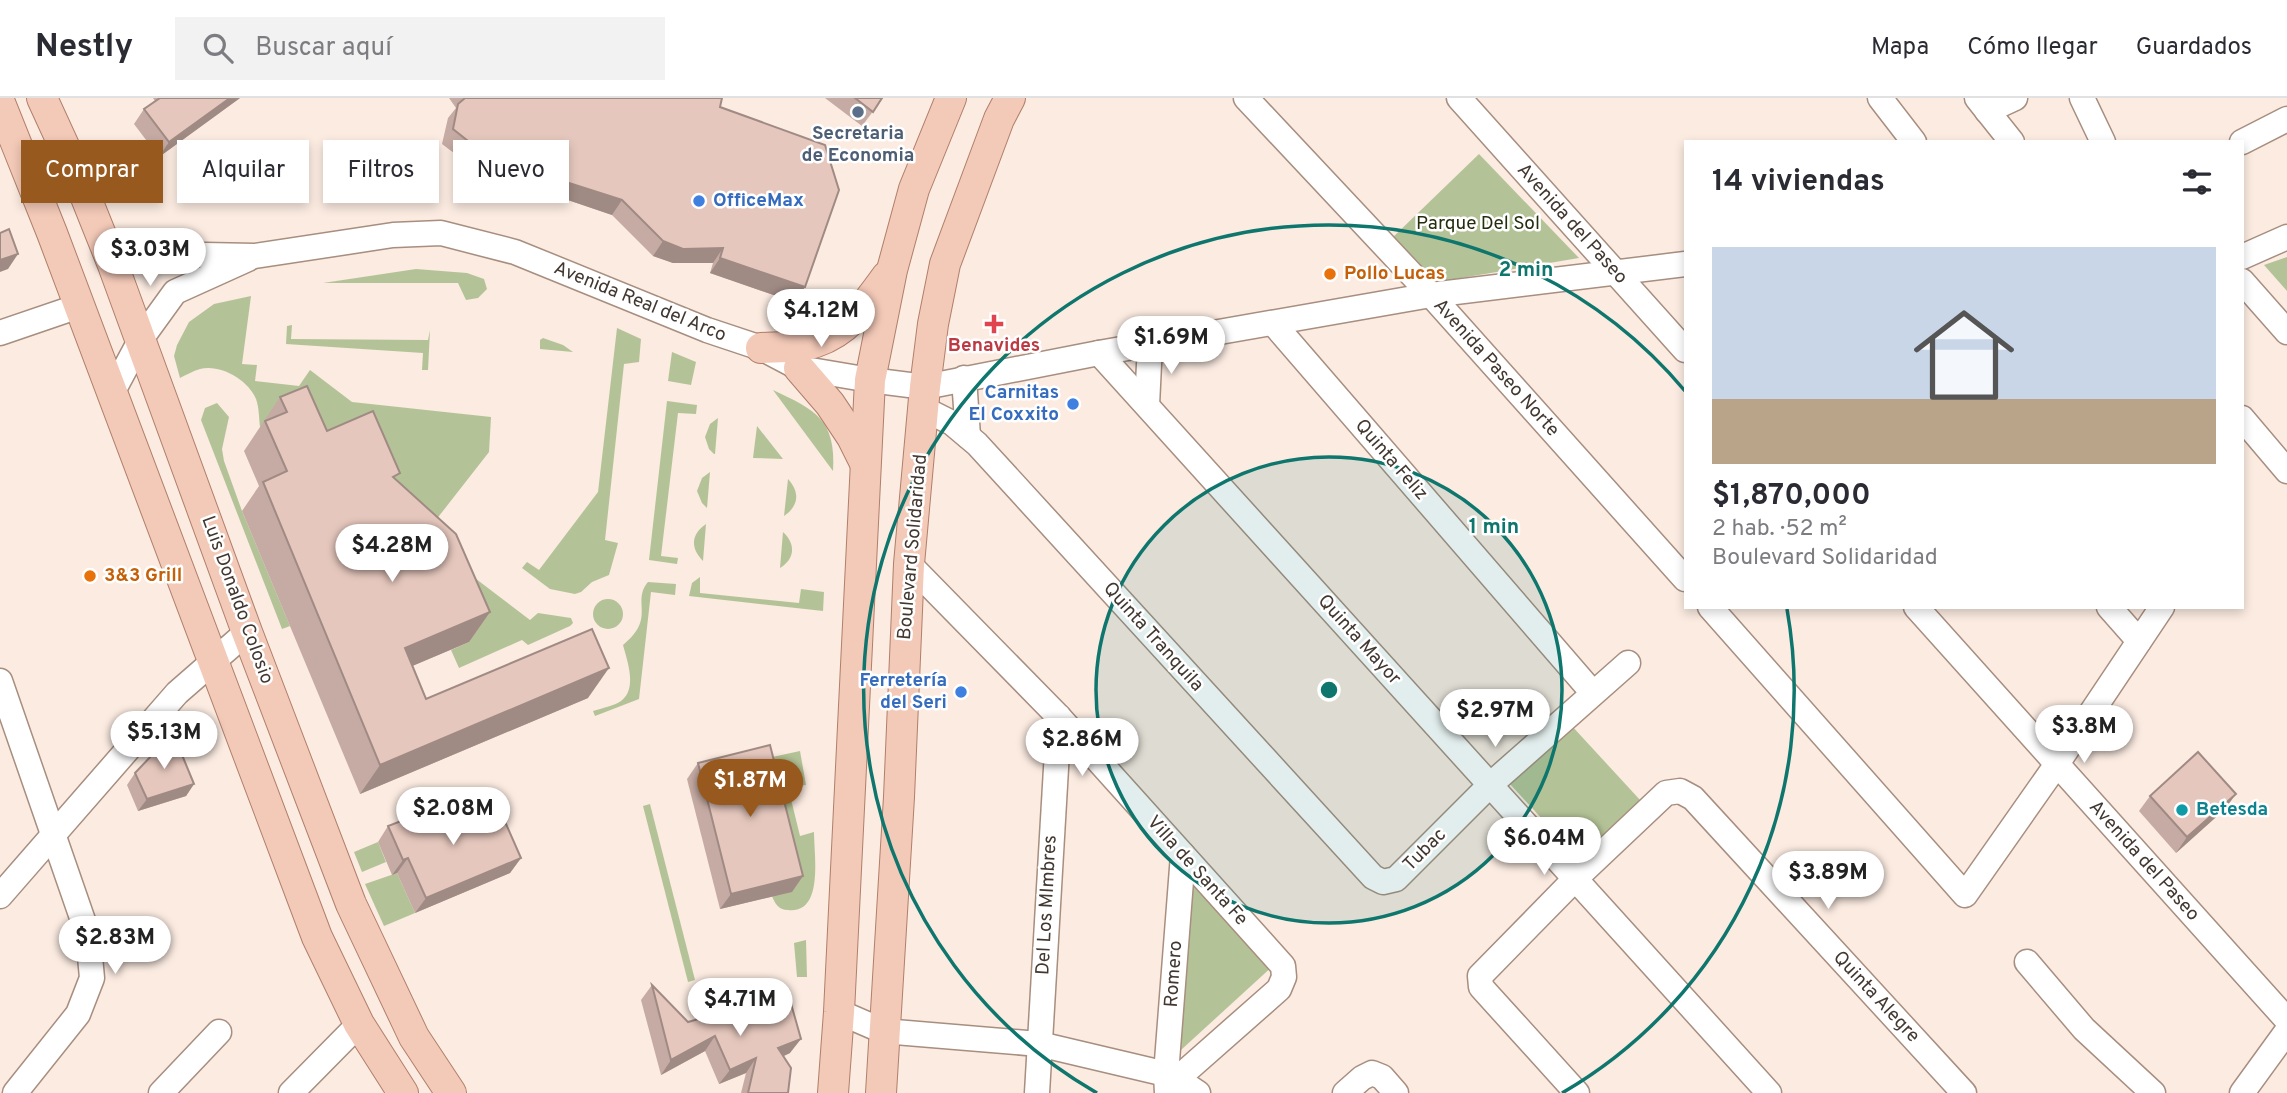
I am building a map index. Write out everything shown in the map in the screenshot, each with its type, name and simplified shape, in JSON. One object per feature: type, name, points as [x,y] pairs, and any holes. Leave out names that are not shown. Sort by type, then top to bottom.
[{"type":"main road","name":"Luis Donaldo Colosio","points":[[42,98],[75,170],[141,339],[329,850],[369,944],[414,1037],[451,1093]]},
{"type":"main road","points":[[833,1093],[870,380],[892,270],[914,189],[951,98]]},
{"type":"main road","name":"Boulevard Solidaridad","points":[[881,1093],[909,564],[933,324],[945,264],[1010,98]]},
{"type":"main road","points":[[0,103],[8,148],[79,306],[317,937],[359,1024],[403,1093]]},
{"type":"main road","points":[[761,348],[814,343],[840,330],[860,313],[892,270]]},
{"type":"main road","points":[[799,368],[830,404],[865,463]]},
{"type":"street","name":"Avenida Paseo Norte","points":[[1247,98],[1431,295],[1684,578]]},
{"type":"street","name":"Avenida del Paseo","points":[[1459,98],[1684,349]]},
{"type":"street","points":[[1880,98],[1912,140]]},
{"type":"street","points":[[2010,140],[1982,105],[2015,98]]},
{"type":"street","points":[[2082,98],[2103,140]]},
{"type":"street","points":[[2244,141],[2287,119]]},
{"type":"street","name":"Avenida Real del Arco","points":[[102,238],[154,254],[255,256],[393,235],[441,233],[516,252],[707,330],[761,348],[799,368],[870,380],[925,398],[964,378],[1150,344],[1431,295],[1684,264]]},
{"type":"street","points":[[2244,256],[2287,237]]},
{"type":"street","name":"Avenida Real del Arco","points":[[112,393],[141,339],[176,292],[255,256]]},
{"type":"street","points":[[2244,283],[2287,332]]},
{"type":"street","points":[[0,333],[79,306]]},
{"type":"street","name":"Quinta Feliz","points":[[1273,323],[1592,692]]},
{"type":"street","points":[[1147,405],[1150,344]]},
{"type":"street","name":"Quinta Mayor","points":[[1100,353],[1769,1093]]},
{"type":"street","points":[[964,378],[968,436]]},
{"type":"street","name":"Quinta Tranquila","points":[[925,398],[968,436],[1373,877]]},
{"type":"street","points":[[2244,420],[2287,471]]},
{"type":"street","name":"Villa de Santa Fe","points":[[909,564],[1059,717],[1283,966],[1284,977],[1279,989],[1170,1082]]},
{"type":"street","points":[[1712,609],[1965,895],[2161,609]]},
{"type":"street","name":"Avenida del Paseo","points":[[1918,609],[2287,1020]]},
{"type":"street","points":[[2111,609],[2139,641]]},
{"type":"street","points":[[0,896],[53,832],[177,693],[247,632]]},
{"type":"street","name":"Tubac","points":[[1373,877],[1383,882],[1396,879],[1490,785],[1592,692],[1628,663]]},
{"type":"street","points":[[0,681],[88,935],[92,978],[78,1014],[15,1093]]},
{"type":"street","name":"Del Los MImbres","points":[[1037,1093],[1059,717]]},
{"type":"street","name":"Quinta Alegre","points":[[1575,879],[1666,793],[1680,791],[1693,798],[1964,1093]]},
{"type":"street","name":"Romero","points":[[1170,1082],[1183,855]]},
{"type":"street","points":[[1575,879],[1480,976],[1481,987],[1577,1093]]},
{"type":"street","points":[[2027,962],[2084,1029],[2153,1093]]},
{"type":"street","points":[[839,1012],[883,1031],[1039,1044],[1170,1082],[1198,1093]]},
{"type":"street","points":[[292,1093],[359,1024]]},
{"type":"street","points":[[2242,1093],[2287,1031]]},
{"type":"street","points":[[162,1093],[219,1032]]},
{"type":"street","points":[[1345,1093],[1372,1073],[1389,1085]]},
{"type":"green space","name":"Parque Del Sol","points":[[1479,154],[1579,258],[1432,283],[1390,240]]},
{"type":"green space","points":[[2287,257],[2287,291],[2264,265]]},
{"type":"green space","points":[[416,269],[467,273],[484,279],[487,289],[478,298],[466,300],[458,283],[323,283]]},
{"type":"green space","points":[[251,296],[242,364],[257,365],[255,381],[299,386],[310,370],[352,402],[491,417],[489,452],[432,525],[438,550],[530,620],[538,613],[571,618],[573,623],[570,626],[528,645],[522,640],[459,668],[451,650],[469,642],[287,416],[260,427],[258,405],[252,392],[240,380],[225,371],[200,369],[180,378],[174,356],[189,322],[214,304]]},
{"type":"green space","points":[[292,325],[291,339],[428,340],[430,330],[428,370],[422,370],[423,353],[286,344],[287,326]]},
{"type":"green space","points":[[617,328],[641,339],[639,362],[624,364],[605,540],[618,543],[609,575],[592,582],[575,594],[550,589],[522,568],[527,562],[539,570],[598,492]]},
{"type":"green space","points":[[543,338],[563,345],[573,352],[540,349],[540,340]]},
{"type":"green space","points":[[672,352],[696,362],[691,385],[668,381]]},
{"type":"green space","points":[[773,390],[812,411],[827,428],[833,454],[833,471]]},
{"type":"green space","points":[[667,401],[697,405],[696,414],[678,413],[661,556],[678,558],[677,564],[649,560]]},
{"type":"green space","points":[[217,403],[229,417],[222,449],[224,461],[290,626],[282,629],[201,420],[205,408]]},
{"type":"green space","points":[[718,418],[714,454],[705,437],[710,424]]},
{"type":"green space","points":[[757,426],[783,459],[753,458]]},
{"type":"green space","points":[[710,472],[707,508],[697,491],[702,478]]},
{"type":"green space","points":[[788,479],[795,489],[796,499],[793,508],[784,516]]},
{"type":"green space","points":[[706,524],[703,561],[696,551],[694,541],[697,532]]},
{"type":"green space","points":[[783,532],[790,541],[792,551],[789,560],[780,568]]},
{"type":"green space","points":[[700,577],[700,593],[799,603],[801,589],[824,592],[823,611],[689,596],[692,583]]},
{"type":"green space","points":[[648,582],[676,584],[675,595],[651,592],[639,699],[595,716],[593,711],[618,703],[629,689],[629,666],[623,645],[639,627],[643,589]]},
{"type":"green space","points":[[608,599],[619,603],[623,614],[619,625],[608,629],[597,625],[593,614],[597,603]]},
{"type":"green space","points":[[1571,725],[1641,801],[1578,858],[1509,783]]},
{"type":"green space","points":[[800,751],[806,785],[788,787],[800,836],[814,832],[815,868],[812,893],[807,903],[799,909],[788,910],[778,906],[772,896],[759,760]]},
{"type":"green space","points":[[650,804],[695,980],[688,982],[643,806]]},
{"type":"green space","points":[[378,842],[386,862],[362,872],[354,852]]},
{"type":"green space","points":[[1184,858],[1276,963],[1169,1061]]},
{"type":"green space","points":[[397,873],[415,913],[384,926],[365,884]]},
{"type":"green space","points":[[806,940],[807,977],[797,977],[794,943]]},
{"type":"building","points":[[160,98],[230,98],[169,142],[144,109]]},
{"type":"building","name":"OfficeMax","points":[[465,98],[722,98],[720,107],[825,145],[839,190],[805,287],[720,258],[723,248],[683,249],[663,241],[622,200],[569,183],[569,140],[467,140],[453,129],[458,104]]},
{"type":"building","points":[[855,98],[882,98],[873,112]]},
{"type":"building","points":[[9,229],[18,254],[0,260],[0,233]]},
{"type":"building","points":[[307,386],[327,431],[373,411],[400,473],[393,477],[456,534],[490,612],[405,648],[426,699],[592,629],[609,668],[380,765],[263,482],[287,471],[265,421],[287,412],[280,397]]},
{"type":"building","points":[[173,733],[194,784],[147,799],[135,773]]},
{"type":"building","points":[[770,745],[803,876],[731,894],[698,763]]},
{"type":"building","name":"Betesda","points":[[2198,752],[2236,794],[2187,837],[2150,796]]},
{"type":"building","points":[[443,805],[454,825],[499,808],[521,858],[426,898],[408,858],[403,860],[388,826]]},
{"type":"building","points":[[652,985],[688,1022],[788,993],[801,1039],[778,1048],[791,1068],[788,1093],[748,1093],[756,1058],[730,1070],[715,1036],[671,1060]]},
{"type":"place","name":"Secretaria de Economia","points":[[858,112]]},
{"type":"place","name":"OfficeMax","points":[[699,201]]},
{"type":"place","name":"Pollo Lucas","points":[[1330,274]]},
{"type":"place","name":"Benavides","points":[[994,324]]},
{"type":"place","name":"Carnitas El Coxxito","points":[[1073,404]]},
{"type":"place","name":"3&3 Grill","points":[[90,576]]},
{"type":"place","name":"Ferretería del Seri","points":[[961,692]]},
{"type":"place","name":"Betesda","points":[[2182,810]]}]
